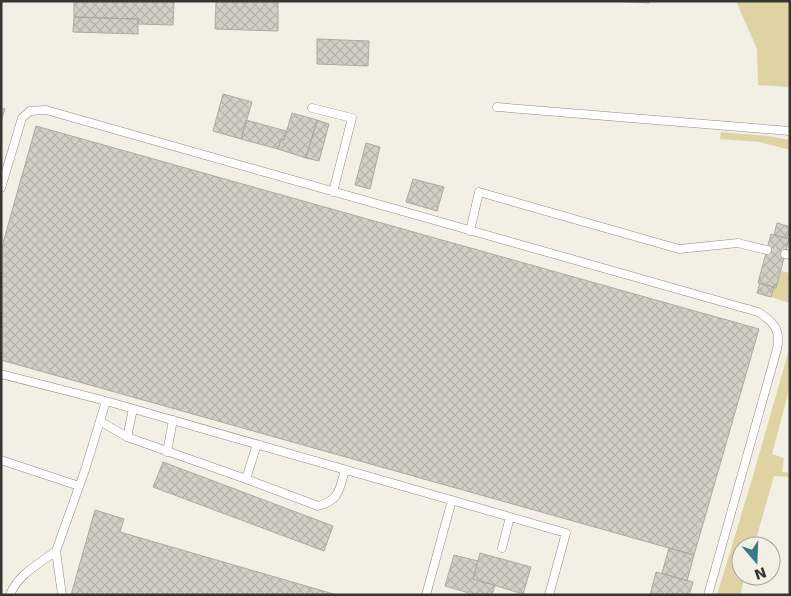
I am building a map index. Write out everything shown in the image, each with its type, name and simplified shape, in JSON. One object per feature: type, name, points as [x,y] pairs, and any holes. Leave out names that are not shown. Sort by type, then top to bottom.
[{"type":"lane","points":[[497,107],[790,132]]},
{"type":"lane","points":[[312,108],[352,118],[333,192]]},
{"type":"lane","points":[[1,188],[22,118],[30,111],[41,110],[758,312],[771,320],[779,340],[708,595]]},
{"type":"lane","points":[[470,231],[480,192],[679,249],[738,243],[767,250]]},
{"type":"lane","points":[[1,374],[133,408],[566,533],[549,595]]},
{"type":"lane","points":[[62,595],[56,551],[106,401]]},
{"type":"lane","points":[[127,437],[133,408]]},
{"type":"lane","points":[[100,420],[127,437],[318,506],[329,503],[337,494],[346,470]]},
{"type":"lane","points":[[167,452],[174,420]]},
{"type":"lane","points":[[246,479],[256,444]]},
{"type":"lane","points":[[1,460],[79,486]]},
{"type":"lane","points":[[426,595],[452,500]]},
{"type":"lane","points":[[502,548],[510,517]]},
{"type":"lane","points":[[10,595],[13,587],[21,578],[56,551]]},
{"type":"shaded area","points":[[736,1],[790,1],[790,87],[758,85],[757,49]]},
{"type":"shaded area","points":[[721,132],[790,140],[790,150],[760,142],[720,139]]},
{"type":"shaded area","points":[[781,271],[790,273],[790,303],[771,297]]},
{"type":"shaded area","points":[[790,346],[790,386],[772,454],[784,458],[782,472],[790,473],[790,477],[774,476],[757,536],[735,536]]},
{"type":"shaded area","points":[[731,549],[731,586],[742,586],[740,595],[717,595]]},
{"type":"building","points":[[74,1],[174,1],[173,25],[138,24],[138,19],[74,17]]},
{"type":"building","points":[[216,1],[278,1],[278,31],[215,29]]},
{"type":"building","points":[[614,1],[649,1],[649,3]]},
{"type":"building","points":[[74,17],[138,19],[138,34],[73,32]]},
{"type":"building","points":[[317,39],[369,41],[368,66],[317,64]]},
{"type":"building","points":[[223,94],[252,102],[241,139],[213,131]]},
{"type":"building","points":[[1,108],[5,109],[1,122]]},
{"type":"building","points":[[292,113],[317,120],[306,158],[278,149],[281,139],[284,140]]},
{"type":"building","points":[[246,120],[286,131],[284,140],[281,139],[278,149],[241,139]]},
{"type":"building","points":[[317,120],[329,124],[319,161],[306,158]]},
{"type":"building","points":[[36,126],[759,329],[694,555],[1,360],[1,250]]},
{"type":"building","points":[[366,143],[380,147],[370,189],[355,185]]},
{"type":"building","points":[[413,179],[444,187],[437,211],[406,202]]},
{"type":"building","points":[[777,223],[790,227],[787,238],[774,235]]},
{"type":"building","points":[[771,234],[789,239],[776,288],[758,283]]},
{"type":"building","points":[[760,283],[774,287],[771,297],[757,293]]},
{"type":"building","points":[[163,462],[333,526],[324,551],[153,487]]},
{"type":"building","points":[[95,510],[124,519],[120,532],[337,595],[71,595]]},
{"type":"building","points":[[669,548],[694,555],[687,581],[662,573]]},
{"type":"building","points":[[480,553],[531,567],[523,594],[473,579]]},
{"type":"building","points":[[454,555],[478,561],[473,579],[495,585],[492,595],[470,595],[469,593],[445,586]]},
{"type":"building","points":[[656,572],[693,582],[689,595],[650,595]]}]
